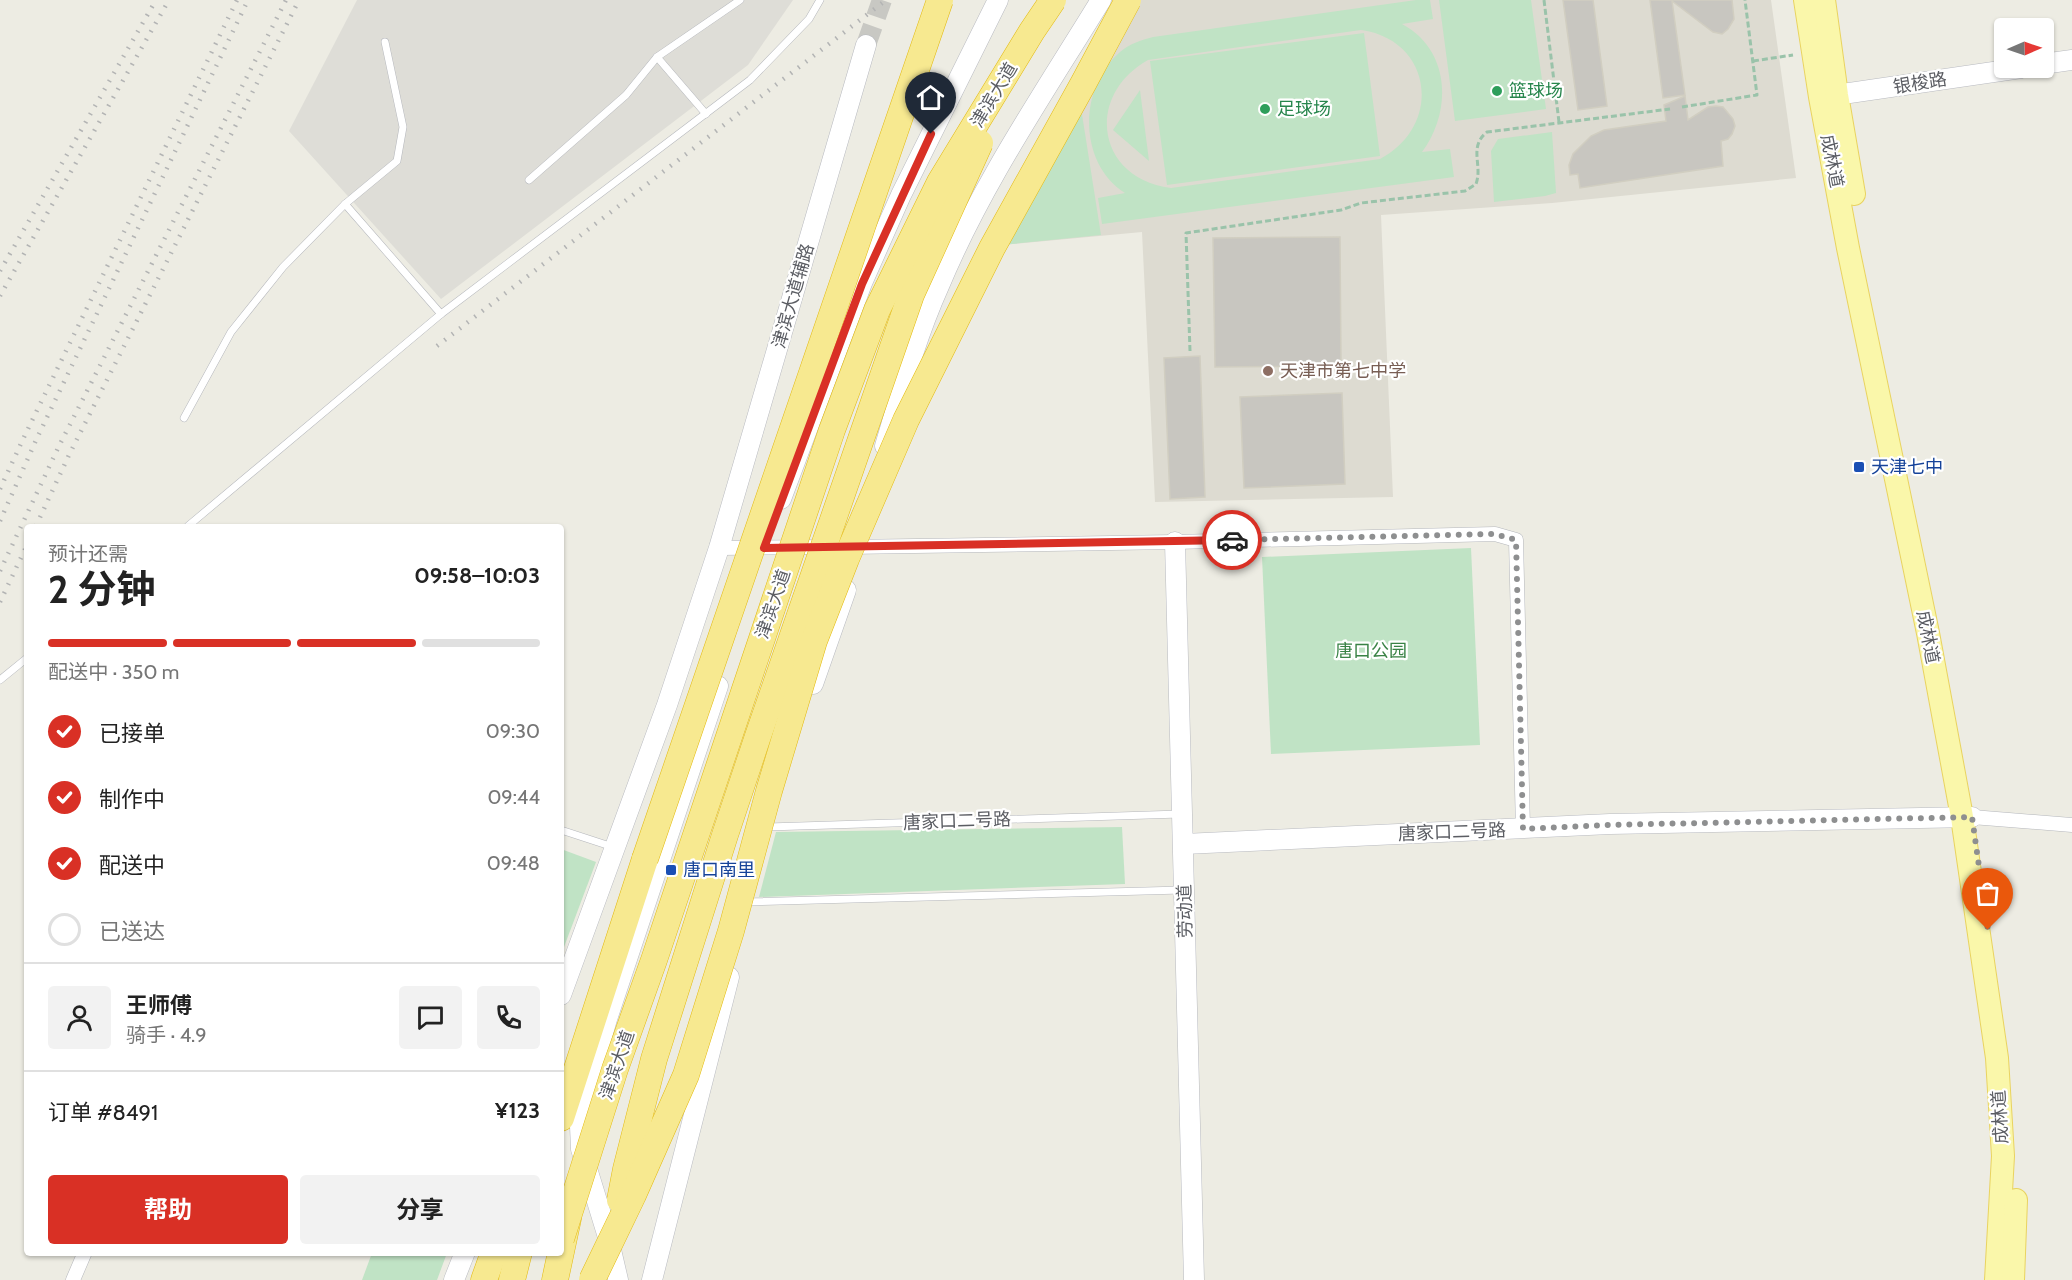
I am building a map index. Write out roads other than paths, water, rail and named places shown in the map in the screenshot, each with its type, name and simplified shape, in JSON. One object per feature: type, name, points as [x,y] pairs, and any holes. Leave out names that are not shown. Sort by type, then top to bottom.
[{"type":"highway","points":[[851,285],[897,83],[922,0]]},
{"type":"highway","points":[[851,285],[898,126],[940,0]]},
{"type":"highway","name":"津滨大道","points":[[564,1229],[615,1069],[829,441],[877,310],[940,182],[1053,0]]},
{"type":"highway","points":[[592,1280],[633,1195],[686,1075],[731,931],[814,641],[846,559],[906,420],[987,258],[1128,0]]},
{"type":"highway","points":[[606,1280],[626,1169],[651,1069],[725,835],[912,294],[965,178],[1011,68]]},
{"type":"highway","name":"津滨大道","points":[[564,1109],[645,859],[851,285]]},
{"type":"highway","points":[[564,1065],[589,988],[645,859]]},
{"type":"highway","points":[[564,1239],[571,1207]]},
{"type":"highway","points":[[484,1280],[493,1256]]},
{"type":"highway","points":[[512,1280],[518,1256]]},
{"type":"highway","points":[[549,1280],[556,1256]]},
{"type":"highway","points":[[555,1280],[560,1256]]},
{"type":"main road","name":"成林道","points":[[1804,0],[1812,52],[1828,96],[1856,206],[1934,606],[2007,1078],[2014,1148],[2016,1206],[2013,1280]]},
{"type":"main road","name":"成林道","points":[[1824,0],[1828,96]]},
{"type":"main road","name":"成林道","points":[[1967,817],[1997,1058],[2002,1156],[1996,1280]]},
{"type":"street","name":"津滨大道","points":[[851,285],[906,185],[998,0]]},
{"type":"street","points":[[652,1280],[768,827],[800,719],[842,603],[908,366],[938,286],[972,214],[1101,0]]},
{"type":"street","name":"津滨大道辅路","points":[[564,987],[667,705],[719,548],[866,45]]},
{"type":"street","points":[[2054,62],[2072,60]]},
{"type":"street","name":"银梭路","points":[[1828,96],[1994,72]]},
{"type":"street","points":[[618,1280],[608,1237],[581,1149],[580,1126],[583,1101],[607,1019],[851,285]]},
{"type":"street","points":[[719,548],[1175,542],[1495,534],[1516,540],[1523,829]]},
{"type":"street","name":"劳动道","points":[[1175,542],[1194,1280]]},
{"type":"street","points":[[1967,817],[2072,825]]},
{"type":"street","name":"唐家口二号路","points":[[1184,844],[1610,825],[1967,817]]},
{"type":"street","points":[[73,1280],[83,1256]]},
{"type":"street","points":[[454,1280],[463,1256]]},
{"type":"lane","points":[[530,180],[626,95],[657,57],[740,0]]},
{"type":"lane","points":[[190,524],[441,314],[750,80],[808,19],[820,0]]},
{"type":"lane","points":[[184,418],[231,332],[283,267],[345,204],[397,161],[403,127],[385,42]]},
{"type":"lane","points":[[657,57],[706,114]]},
{"type":"lane","points":[[345,204],[441,314]]},
{"type":"lane","points":[[0,680],[24,660]]},
{"type":"lane","name":"唐家口二号路","points":[[768,827],[1183,814]]},
{"type":"lane","points":[[564,831],[615,848]]},
{"type":"lane","points":[[748,902],[1185,890]]},
{"type":"tunnel","points":[[866,45],[882,0]]},
{"type":"railway","points":[[0,271],[156,0]]},
{"type":"railway","points":[[0,296],[169,0]]},
{"type":"railway","points":[[0,489],[237,0]]},
{"type":"railway","points":[[0,521],[37,438],[248,0]]},
{"type":"railway","points":[[0,571],[58,448],[286,0]]},
{"type":"railway","points":[[37,524],[69,455],[299,0]]},
{"type":"railway","points":[[437,346],[886,0]]},
{"type":"railway","points":[[0,602],[24,551]]},
{"type":"place","name":"篮球场","points":[[1497,91]]},
{"type":"place","name":"足球场","points":[[1265,109]]},
{"type":"place","name":"天津市第七中学","points":[[1268,371]]},
{"type":"place","name":"天津七中","points":[[1859,467]]},
{"type":"place","name":"唐口南里","points":[[671,870]]},
{"type":"park label","name":"唐口公园","points":[[1371,651]]}]
